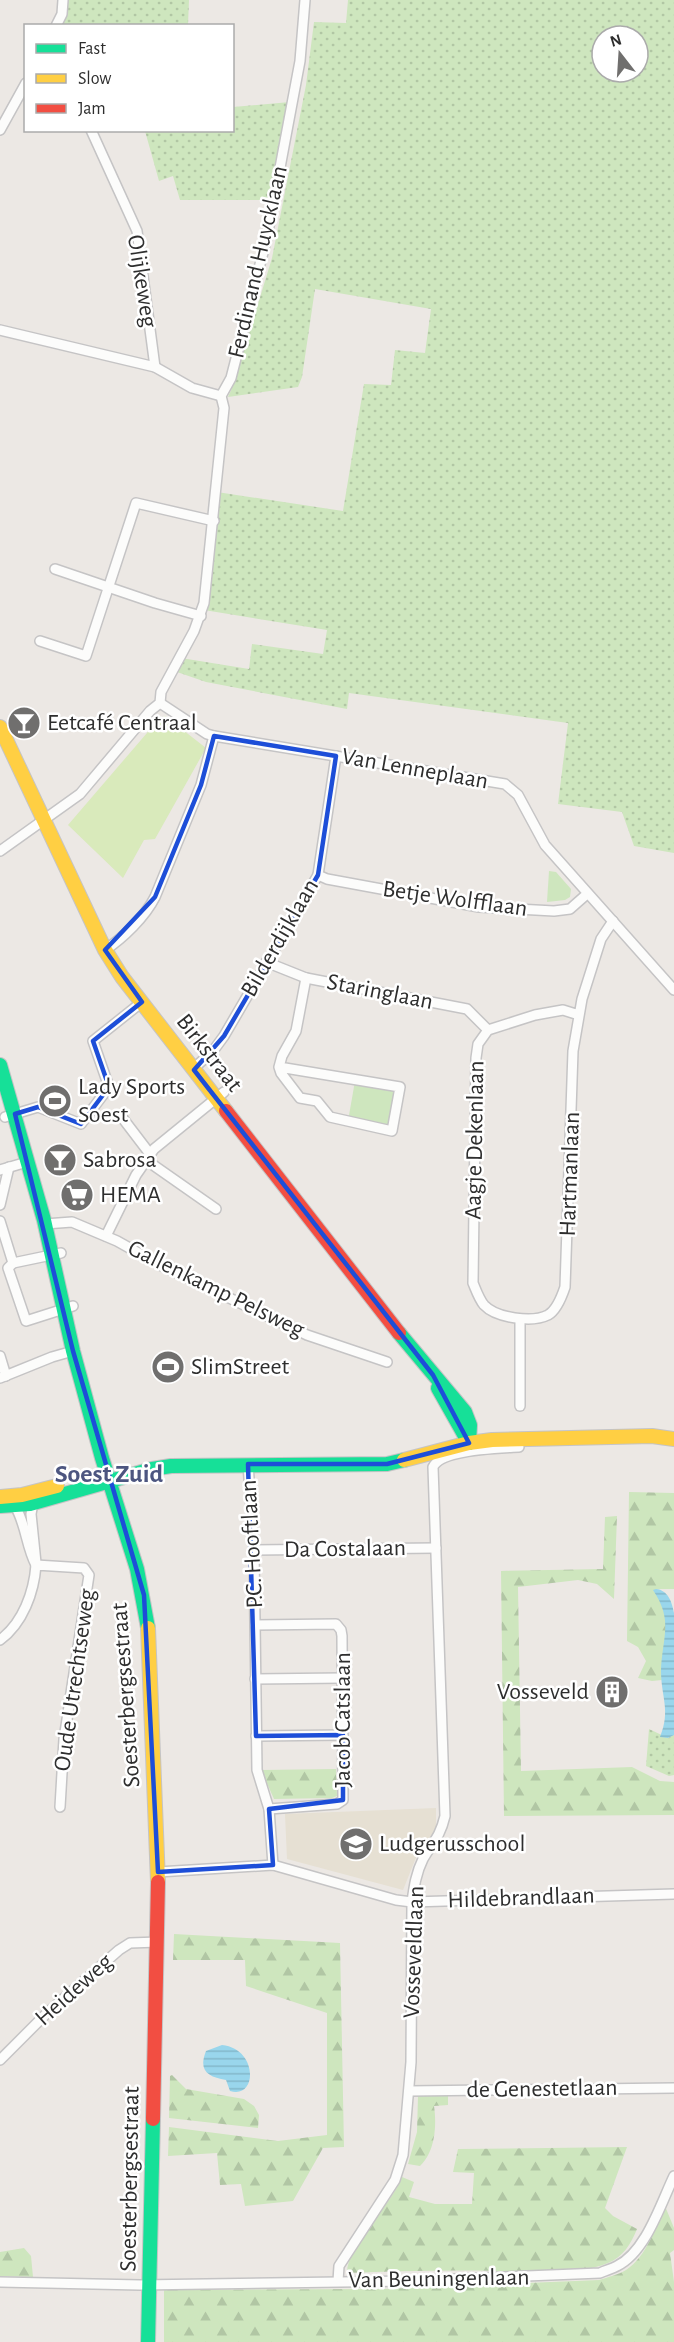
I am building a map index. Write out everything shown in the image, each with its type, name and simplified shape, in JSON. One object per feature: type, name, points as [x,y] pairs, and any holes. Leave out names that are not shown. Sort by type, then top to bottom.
[{"type":"main road","name":"Birkstraat","points":[[0,727],[105,950],[193,1069],[220,1096],[433,1375],[443,1399],[468,1437]]},
{"type":"main road","name":"Soesterbergsestraat","points":[[0,1065],[4,1097],[57,1254],[68,1307],[73,1351],[107,1476],[137,1569],[148,1623],[158,1872],[148,2342]]},
{"type":"main road","points":[[0,1497],[171,1466],[238,1467],[248,1464],[364,1463],[491,1430],[507,1430],[541,1438],[652,1436],[674,1440]]},
{"type":"main road","points":[[652,1436],[674,1431]]},
{"type":"main road","points":[[0,1506],[33,1503],[107,1476]]},
{"type":"street","points":[[57,24],[62,14],[63,0]]},
{"type":"street","name":"Ferdinand Huycklaan","points":[[0,851],[80,794],[150,711],[160,703],[161,692],[201,616],[214,521],[224,408],[221,396],[231,378],[267,237],[300,61],[305,0]]},
{"type":"street","points":[[0,130],[24,87]]},
{"type":"street","name":"Olijkeweg","points":[[92,132],[137,231],[155,367]]},
{"type":"street","points":[[0,330],[155,367],[192,388],[221,396]]},
{"type":"street","points":[[40,641],[86,656],[136,503],[214,521]]},
{"type":"street","points":[[55,569],[108,588],[201,616]]},
{"type":"street","name":"Van Lenneplaan","points":[[160,703],[207,734],[214,736],[505,784],[518,795],[545,845],[587,894],[614,921]]},
{"type":"street","points":[[105,950],[114,944],[150,906],[155,897],[201,784],[214,736]]},
{"type":"street","name":"Bilderdijklaan","points":[[193,1069],[213,1051],[318,875],[336,756]]},
{"type":"street","name":"Betje Wolfflaan","points":[[318,875],[327,879],[479,907],[554,911],[570,909],[587,894]]},
{"type":"street","points":[[614,921],[674,990]]},
{"type":"street","name":"Hartmanlaan","points":[[520,1319],[548,1315],[560,1302],[565,1287],[573,1051],[579,1015],[601,939],[614,921]]},
{"type":"street","name":"Staringlaan","points":[[267,962],[306,978],[467,1009],[488,1030]]},
{"type":"street","points":[[279,1067],[400,1087],[392,1131],[330,1117],[317,1101],[300,1098],[281,1073],[279,1067],[282,1056],[296,1031],[306,978]]},
{"type":"street","points":[[10,1115],[38,1107],[81,1124],[109,1087],[93,1041],[142,1002]]},
{"type":"street","name":"Aagje Dekenlaan","points":[[520,1319],[496,1314],[484,1305],[473,1283],[478,1044],[488,1030],[535,1015],[563,1010],[579,1015]]},
{"type":"street","points":[[106,1236],[136,1175],[154,1149],[220,1096]]},
{"type":"street","points":[[121,1116],[148,1157],[216,1209]]},
{"type":"street","points":[[0,1205],[4,1169],[27,1162]]},
{"type":"street","points":[[0,1221],[13,1263]]},
{"type":"street","name":"Gallenkamp Pelsweg","points":[[45,1224],[69,1221],[106,1236],[160,1265],[307,1335],[387,1362]]},
{"type":"street","points":[[57,1254],[13,1263],[9,1268],[26,1321],[68,1307]]},
{"type":"street","points":[[520,1319],[520,1406]]},
{"type":"street","points":[[0,1356],[3,1377],[73,1351]]},
{"type":"street","name":"Vosseveldlaan","points":[[338,2281],[339,2266],[395,2180],[404,2155],[409,2091],[412,1902],[416,1877],[423,1859],[441,1831],[445,1816],[433,1467],[438,1461],[470,1451],[519,1447]]},
{"type":"street","name":"P.C. Hooftlaan","points":[[248,1464],[254,1550],[257,1770],[269,1809],[273,1865]]},
{"type":"street","points":[[0,1640],[20,1615],[30,1598],[35,1583],[36,1565],[31,1514],[33,1503]]},
{"type":"street","points":[[15,1506],[21,1515],[30,1553],[36,1565]]},
{"type":"street","name":"Da Costalaan","points":[[254,1550],[436,1548]]},
{"type":"street","name":"Oude Utrechtseweg","points":[[36,1565],[84,1568],[89,1575],[64,1739],[60,1807]]},
{"type":"street","name":"P.C. Hooftlaan","points":[[255,1624],[336,1624],[342,1636]]},
{"type":"street","name":"Jacob Catslaan","points":[[269,1809],[337,1804],[343,1800],[342,1636]]},
{"type":"street","points":[[255,1679],[343,1677]]},
{"type":"street","points":[[256,1736],[343,1735]]},
{"type":"street","name":"Hildebrandlaan","points":[[158,1872],[273,1865],[396,1900],[412,1902],[674,1894]]},
{"type":"street","name":"Heideweg","points":[[0,2060],[46,2014],[119,1950],[133,1943],[158,1942]]},
{"type":"street","name":"de Genestetlaan","points":[[409,2091],[674,2088]]},
{"type":"street","name":"Van Beuningenlaan","points":[[0,2282],[150,2284],[600,2273],[619,2265],[633,2253],[647,2234],[674,2176]]},
{"type":"highlighted area","points":[[214,736],[336,756],[318,875],[224,1036],[194,1070],[433,1375],[469,1443],[387,1464],[248,1464],[256,1736],[343,1735],[343,1800],[269,1809],[273,1865],[158,1872],[144,1595],[73,1351],[15,1114],[38,1107],[81,1124],[109,1087],[93,1041],[142,1002],[105,950],[155,897],[201,785]]},
{"type":"shaded area","name":"Ludgerusschool","points":[[436,1808],[436,1833],[417,1855],[403,1890],[287,1859],[285,1814]]},
{"type":"green space","points":[[68,0],[189,0],[188,24],[62,24]]},
{"type":"green space","points":[[348,0],[674,0],[674,853],[634,846],[622,812],[558,804],[568,723],[349,693],[347,709],[206,682],[177,672],[181,658],[249,669],[252,644],[323,654],[327,630],[204,610],[217,492],[343,511],[364,384],[391,385],[395,350],[425,353],[431,309],[315,289],[302,377],[298,387],[228,397],[272,258],[306,85],[314,22],[346,23]]},
{"type":"green space","points":[[290,102],[270,200],[180,200],[173,176],[159,181],[145,132],[234,132],[234,107]]},
{"type":"green space","points":[[165,716],[206,748],[155,839],[144,840],[123,878],[68,825],[159,719]]},
{"type":"green space","points":[[549,871],[556,872],[571,889],[570,897],[565,900],[547,902]]},
{"type":"green space","points":[[355,1081],[396,1089],[390,1127],[348,1121]]},
{"type":"green space","points":[[629,1492],[674,1493],[674,1589],[656,1589],[666,1621],[662,1680],[652,1681],[638,1678],[646,1661],[638,1647],[627,1641]]},
{"type":"green space","points":[[617,1516],[614,1599],[597,1584],[578,1580],[518,1587],[521,1771],[632,1767],[660,1781],[674,1782],[674,1815],[504,1816],[501,1571],[603,1569],[605,1517]]},
{"type":"green space","points":[[649,1729],[668,1738],[674,1735],[674,1775],[669,1776],[646,1766]]},
{"type":"green space","points":[[336,1769],[337,1796],[274,1799],[261,1770]]},
{"type":"green space","points":[[174,1934],[340,1943],[344,2147],[323,2148],[293,2201],[245,2206],[241,2184],[220,2185],[217,2153],[168,2156],[169,2127],[278,2141],[327,2135],[327,2013],[246,1986],[245,1960],[173,1960]]},
{"type":"green space","points":[[172,2075],[186,2089],[244,2099],[254,2106],[259,2115],[258,2128],[169,2118],[170,2076]]},
{"type":"green space","points":[[448,2095],[448,2105],[434,2106],[435,2130],[429,2154],[420,2166],[408,2164],[417,2132],[418,2096]]},
{"type":"green space","points":[[627,2147],[605,2208],[613,2216],[637,2229],[626,2249],[608,2263],[597,2267],[554,2272],[347,2273],[354,2250],[402,2177],[414,2182],[409,2197],[435,2204],[472,2204],[474,2173],[453,2172],[458,2149]]},
{"type":"green space","points":[[665,2206],[674,2228],[674,2250],[670,2253],[674,2282],[674,2342],[164,2342],[164,2290],[383,2289],[599,2280],[623,2272],[640,2257],[650,2241]]},
{"type":"green space","points":[[24,2248],[31,2256],[33,2277],[0,2276],[0,2252]]},
{"type":"water","points":[[656,1589],[666,1594],[671,1601],[674,1613],[674,1735],[668,1738],[660,1737],[665,1719],[661,1671],[665,1621],[653,1590]]},
{"type":"water","points":[[222,2045],[234,2048],[243,2055],[248,2064],[249,2081],[239,2092],[230,2091],[226,2080],[210,2075],[204,2068],[206,2051]]},
{"type":"traffic: fast","points":[[0,1065],[44,1220],[73,1351],[102,1458],[137,1569],[148,1628]]},
{"type":"traffic: fast","points":[[399,1333],[465,1412],[470,1425],[469,1443]]},
{"type":"traffic: fast","points":[[438,1388],[469,1443]]},
{"type":"traffic: fast","points":[[0,1506],[30,1504],[152,1469],[171,1466],[387,1464],[404,1460]]},
{"type":"traffic: fast","points":[[148,2342],[153,2119]]},
{"type":"traffic: slow","points":[[0,727],[105,950],[122,977],[226,1111]]},
{"type":"traffic: slow","points":[[404,1460],[469,1443],[492,1440],[652,1436],[674,1439]]},
{"type":"traffic: slow","points":[[0,1497],[22,1495],[57,1486]]},
{"type":"traffic: slow","points":[[148,1628],[158,1882]]},
{"type":"traffic: jam","points":[[226,1111],[399,1333]]},
{"type":"traffic: jam","points":[[153,2119],[158,1882]]},
{"type":"place","name":"Eetcafé Centraal","points":[[24,723]]},
{"type":"place","name":"Lady Sports Soest","points":[[55,1101]]},
{"type":"place","name":"Sabrosa","points":[[60,1160]]},
{"type":"place","name":"HEMA","points":[[77,1195]]},
{"type":"place","name":"SlimStreet","points":[[168,1367]]},
{"type":"place","name":"Vosseveld","points":[[612,1692]]},
{"type":"place","name":"Ludgerusschool","points":[[356,1844]]},
{"type":"district","name":"Soest Zuid","points":[[109,1474]]}]
